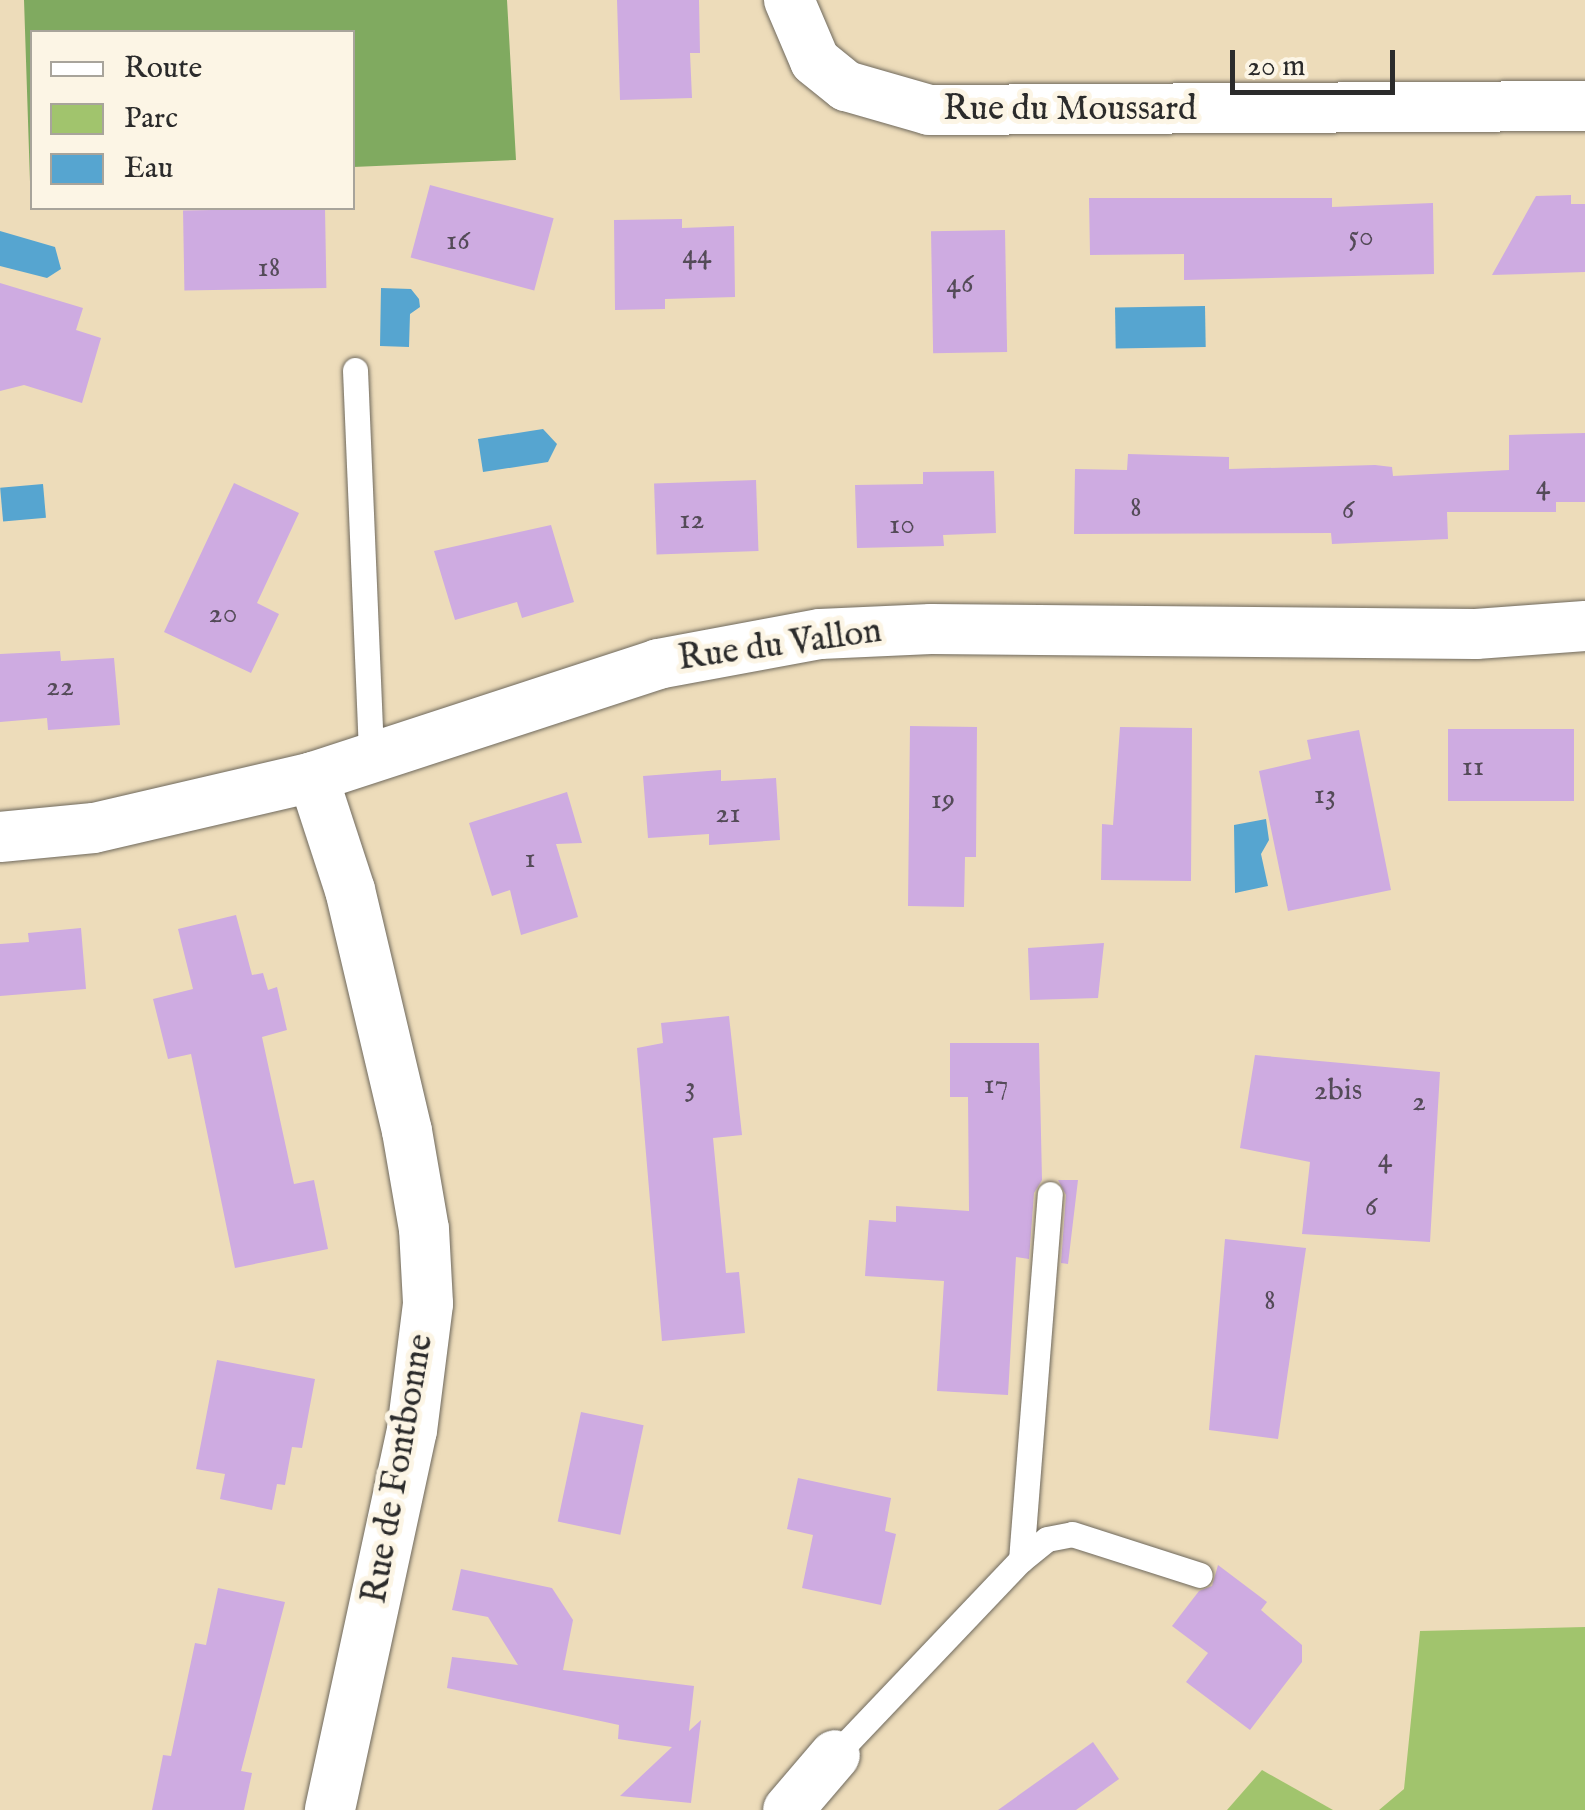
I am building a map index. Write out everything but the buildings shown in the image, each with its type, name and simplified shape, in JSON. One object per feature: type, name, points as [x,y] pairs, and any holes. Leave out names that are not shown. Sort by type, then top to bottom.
[{"type":"street","name":"Rue du Moussard","points":[[789,0],[815,61],[846,86],[929,110],[1585,106]]},
{"type":"street","name":"Rue du Vallon","points":[[0,837],[94,828],[313,777],[658,664],[820,634],[931,629],[1476,634],[1585,626]]},
{"type":"street","name":"Rue de Fontbonne","points":[[313,777],[350,890],[406,1131],[424,1229],[428,1304],[412,1430],[330,1810]]},
{"type":"street","points":[[788,1810],[835,1756]]},
{"type":"lane","points":[[355,370],[371,757]]},
{"type":"lane","points":[[1021,1560],[1050,1194]]},
{"type":"lane","points":[[835,1756],[1021,1560],[1048,1539],[1072,1534],[1200,1576]]},
{"type":"green space","points":[[24,0],[507,0],[516,160],[355,167],[355,30],[30,30],[30,182]]},
{"type":"green space","points":[[1585,1627],[1585,1810],[1379,1810],[1404,1789],[1420,1631]]},
{"type":"green space","points":[[1262,1770],[1333,1810],[1227,1810]]},
{"type":"water","points":[[0,231],[55,247],[61,269],[47,278],[0,266]]},
{"type":"water","points":[[381,288],[411,289],[419,299],[420,307],[410,314],[409,347],[380,346]]},
{"type":"water","points":[[1205,306],[1206,347],[1116,349],[1115,308]]},
{"type":"water","points":[[543,429],[557,444],[548,462],[483,472],[478,439]]},
{"type":"water","points":[[43,484],[46,518],[3,522],[0,488]]},
{"type":"water","points":[[1266,819],[1269,840],[1261,854],[1268,886],[1235,893],[1234,825]]}]
